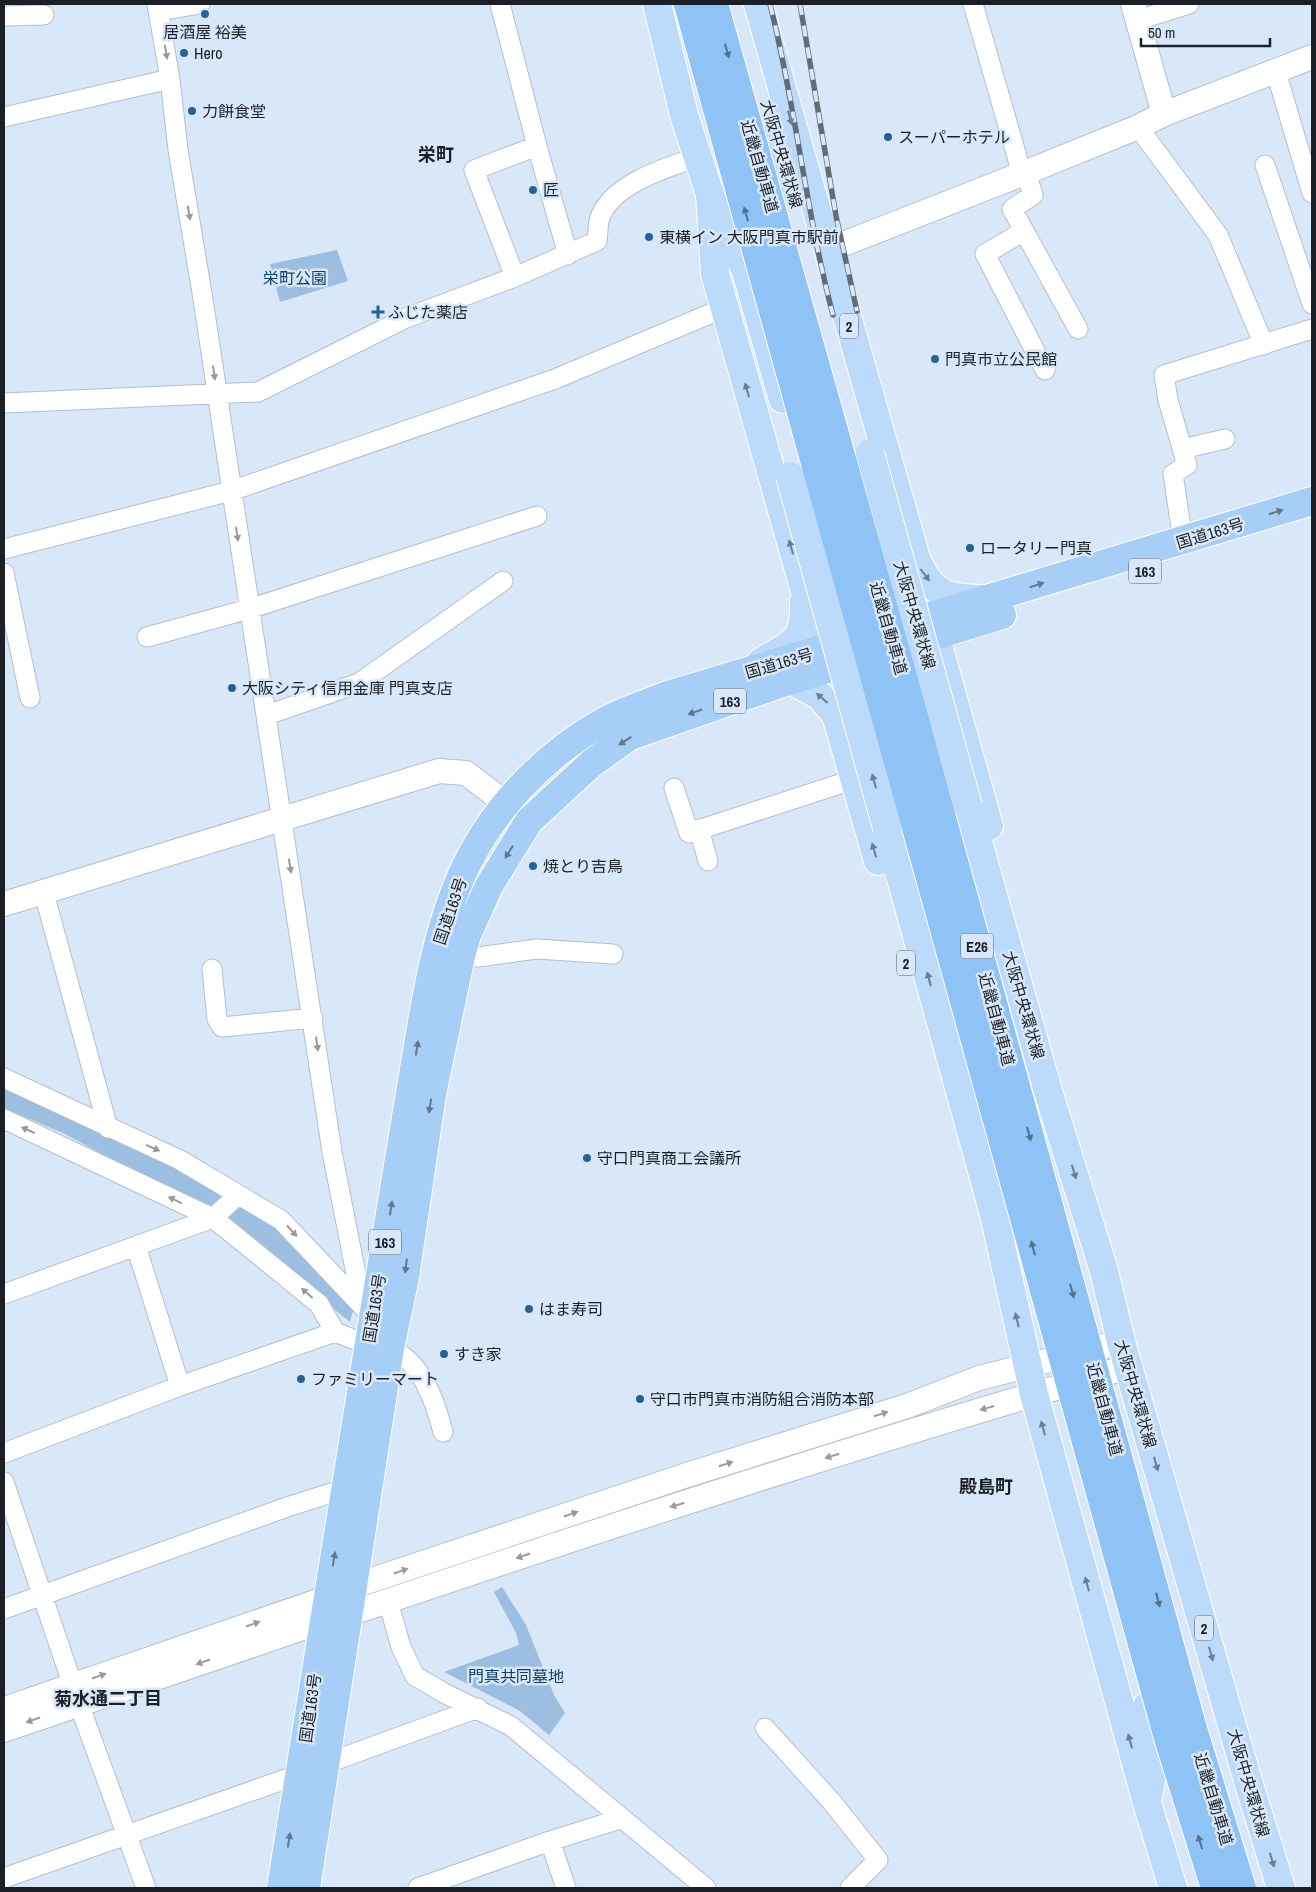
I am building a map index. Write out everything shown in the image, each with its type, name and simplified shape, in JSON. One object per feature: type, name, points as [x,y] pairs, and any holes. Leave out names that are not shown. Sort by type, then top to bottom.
[{"type":"highway","name":"近畿自動車道","points":[[688,4],[1168,1738],[1215,1888]]},
{"type":"highway","name":"近畿自動車道","points":[[714,4],[906,688],[1193,1729],[1242,1888]]},
{"type":"highway","name":"国道163号","points":[[306,1888],[354,1586],[362,1519],[379,1347],[374,1315],[436,952],[460,878],[506,802],[565,748],[605,721],[665,696],[748,672],[824,660],[854,651],[933,626],[990,598],[1312,501]]},
{"type":"highway","name":"国道163号","points":[[933,626],[977,622],[1312,520]]},
{"type":"highway","name":"国道163号","points":[[282,1888],[325,1609],[347,1488],[379,1347],[405,1277],[411,1224],[432,1094],[467,935],[489,886],[529,821],[592,763],[630,736],[791,680],[824,660]]},
{"type":"main road","points":[[640,4],[647,29],[684,115]]},
{"type":"main road","name":"2","points":[[657,4],[684,115],[710,193],[790,476],[994,1214],[1034,1394],[1147,1803],[1173,1888]]},
{"type":"main road","name":"2","points":[[753,6],[828,250],[922,572],[934,587],[944,594],[957,598],[990,598]]},
{"type":"main road","name":"大阪中央環状線","points":[[753,6],[768,105],[776,135],[870,453],[1054,1110],[1104,1271],[1125,1354],[1281,1888]]},
{"type":"main road","points":[[776,135],[770,225],[773,261],[1033,1095],[1042,1112],[1054,1110],[1058,1078],[933,626]]},
{"type":"main road","points":[[710,193],[714,265],[724,308],[824,660]]},
{"type":"main road","points":[[710,193],[746,270],[854,651]]},
{"type":"main road","points":[[748,672],[790,646],[798,636],[803,625],[804,594]]},
{"type":"main road","points":[[948,677],[950,658],[958,641],[966,630],[977,622]]},
{"type":"main road","points":[[891,639],[996,1076],[998,1106],[994,1214]]},
{"type":"main road","name":"2","points":[[791,680],[811,689],[829,704],[836,715],[960,1153],[974,1193],[1004,1263]]},
{"type":"main road","points":[[1078,1353],[1137,1575],[1136,1583],[1125,1601],[1123,1611],[1155,1739],[1155,1762],[1147,1803]]},
{"type":"street","points":[[200,4],[158,7],[170,79],[178,150],[267,715],[332,1152],[356,1274],[374,1315]]},
{"type":"street","points":[[500,4],[568,255]]},
{"type":"street","points":[[974,4],[1024,174],[1033,195],[1012,209],[1078,329]]},
{"type":"street","points":[[1164,114],[1135,12],[1189,4]]},
{"type":"street","points":[[4,16],[44,15]]},
{"type":"street","points":[[828,250],[1024,174],[1138,127],[1164,114],[1312,57]]},
{"type":"street","points":[[1276,72],[1312,193]]},
{"type":"street","points":[[4,117],[170,79]]},
{"type":"street","points":[[1138,127],[1218,235],[1264,345]]},
{"type":"street","points":[[514,277],[474,170],[537,146]]},
{"type":"street","points":[[4,403],[258,392],[406,318],[514,277],[597,241],[599,220],[609,201],[626,187],[671,165],[698,157]]},
{"type":"street","points":[[1265,165],[1312,304]]},
{"type":"street","points":[[1024,231],[985,254],[1044,370]]},
{"type":"street","points":[[4,549],[231,491],[555,379],[724,308]]},
{"type":"street","points":[[1183,541],[1174,474],[1187,465],[1168,400],[1164,375],[1312,329]]},
{"type":"street","points":[[1182,449],[1225,439]]},
{"type":"street","points":[[147,637],[249,609],[537,516]]},
{"type":"street","points":[[4,573],[30,698]]},
{"type":"street","points":[[267,715],[359,683],[503,581]]},
{"type":"street","points":[[4,904],[439,771],[466,773],[529,821]]},
{"type":"street","points":[[674,788],[689,833],[855,779]]},
{"type":"street","points":[[700,829],[708,861]]},
{"type":"street","points":[[44,893],[108,1128]]},
{"type":"street","points":[[461,956],[478,957],[536,949],[613,954]]},
{"type":"street","points":[[212,970],[217,1019],[222,1027],[313,1018]]},
{"type":"street","points":[[4,1078],[180,1160],[281,1220],[374,1315]]},
{"type":"street","points":[[4,1119],[213,1218],[318,1304],[335,1332]]},
{"type":"street","points":[[4,1294],[213,1218],[238,1195]]},
{"type":"street","points":[[136,1246],[180,1386]]},
{"type":"street","points":[[4,1452],[180,1386],[335,1332],[404,1357],[420,1376],[436,1406],[443,1432]]},
{"type":"street","points":[[4,1730],[76,1695],[325,1609],[354,1586],[684,1476],[907,1406],[979,1378],[1078,1353],[1125,1354]]},
{"type":"street","points":[[325,1609],[349,1614],[665,1508],[1084,1379],[1125,1354]]},
{"type":"street","points":[[4,1482],[76,1695],[146,1888]]},
{"type":"street","points":[[4,1609],[287,1507],[347,1488]]},
{"type":"street","points":[[388,1601],[401,1647],[415,1676],[444,1693],[478,1708],[511,1726],[620,1819],[706,1888]]},
{"type":"street","points":[[4,1709],[76,1695]]},
{"type":"street","points":[[325,1764],[478,1708]]},
{"type":"street","points":[[765,1728],[831,1801],[878,1860],[850,1888]]},
{"type":"street","points":[[4,1878],[300,1774]]},
{"type":"street","points":[[418,1888],[448,1883],[550,1841],[620,1819]]},
{"type":"street","points":[[550,1841],[566,1888]]},
{"type":"green space","name":"栄町公園","points":[[337,250],[348,281],[280,302],[270,264]]},
{"type":"green space","points":[[4,1085],[174,1164],[278,1224],[354,1307],[350,1322],[217,1216],[65,1134],[4,1108]]},
{"type":"green space","name":"門真共同墓地","points":[[502,1587],[526,1625],[554,1695],[565,1713],[549,1735],[520,1711],[444,1672],[519,1645],[516,1633],[494,1592]]},
{"type":"railway","points":[[770,4],[787,82],[815,238],[833,315]]},
{"type":"railway","points":[[800,4],[836,216],[857,311]]},
{"type":"place","name":"居酒屋 裕美","points":[[205,14]]},
{"type":"place","name":"Hero","points":[[184,53]]},
{"type":"place","name":"力餅食堂","points":[[192,111]]},
{"type":"place","name":"スーパーホテル","points":[[888,137]]},
{"type":"place","name":"匠","points":[[533,190]]},
{"type":"place","name":"東横イン 大阪門真市駅前","points":[[649,237]]},
{"type":"place","name":"ふじた薬店","points":[[378,312]]},
{"type":"place","name":"門真市立公民館","points":[[935,359]]},
{"type":"place","name":"ロータリー門真","points":[[970,548]]},
{"type":"place","name":"大阪シティ信用金庫 門真支店","points":[[232,688]]},
{"type":"place","name":"焼とり吉鳥","points":[[533,866]]},
{"type":"place","name":"守口門真商工会議所","points":[[587,1158]]},
{"type":"place","name":"はま寿司","points":[[529,1309]]},
{"type":"place","name":"すき家","points":[[444,1354]]},
{"type":"place","name":"ファミリーマート","points":[[301,1379]]},
{"type":"place","name":"守口市門真市消防組合消防本部","points":[[640,1399]]},
{"type":"district","name":"栄町","points":[[436,154]]},
{"type":"district","name":"殿島町","points":[[986,1486]]},
{"type":"district","name":"菊水通二丁目","points":[[108,1698]]}]
